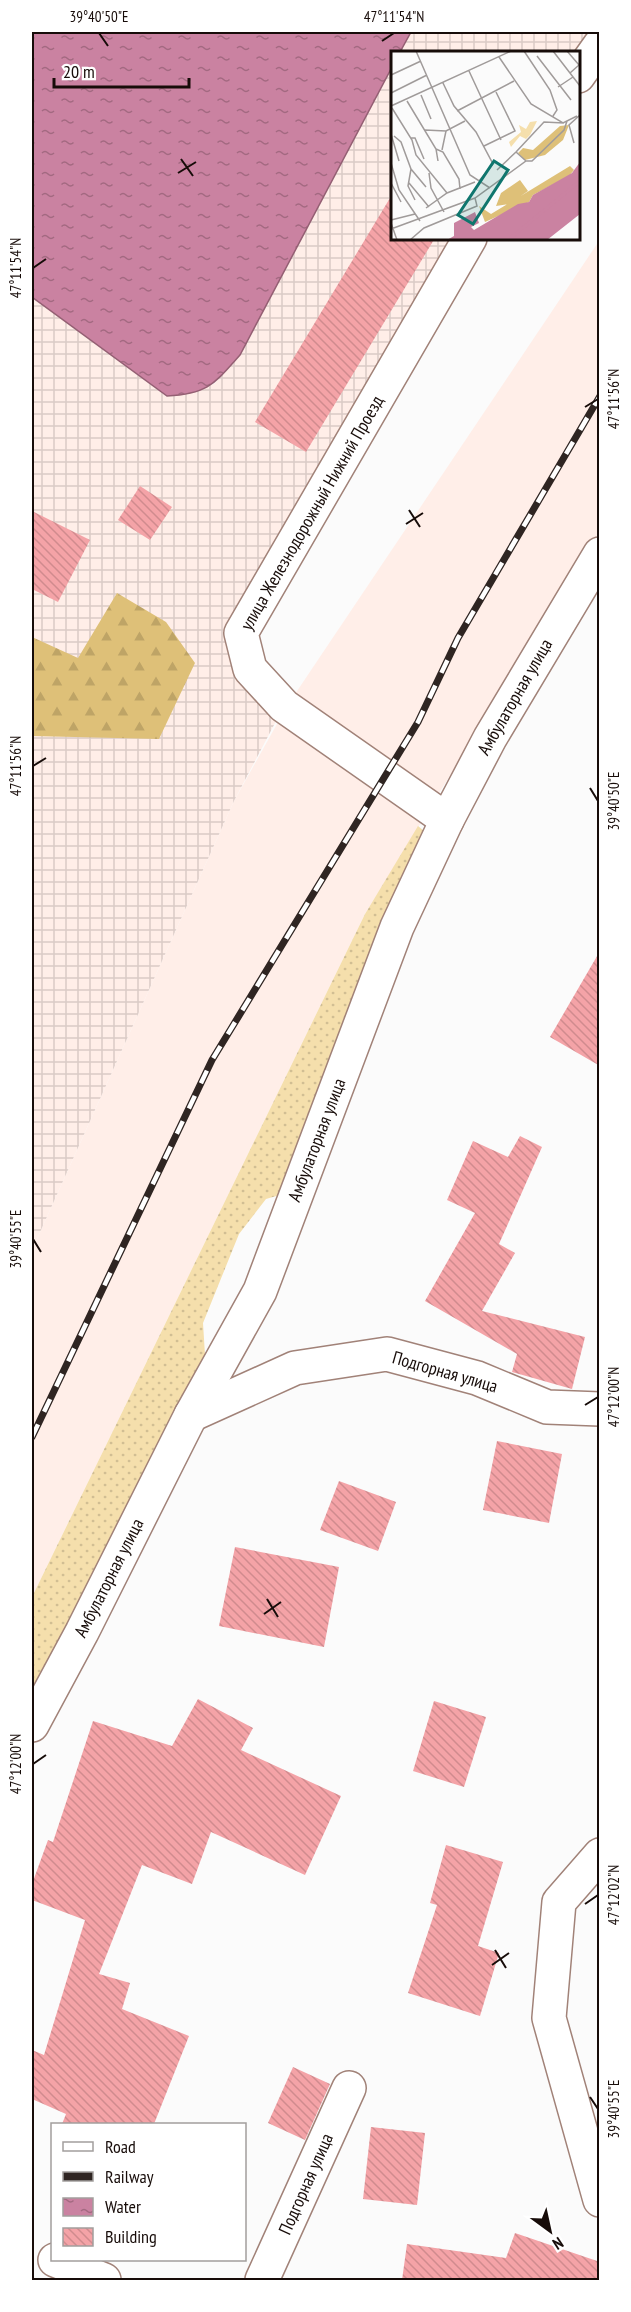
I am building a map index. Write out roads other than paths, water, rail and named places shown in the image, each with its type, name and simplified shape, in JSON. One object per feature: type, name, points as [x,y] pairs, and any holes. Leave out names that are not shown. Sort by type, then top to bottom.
[{"type":"street","points":[[580,75],[600,45]]},
{"type":"street","name":"улица Железнодорожный Нижний Проезд","points":[[447,820],[284,706],[250,669],[242,633],[469,240]]},
{"type":"street","name":"Амбулаторная улица","points":[[32,1725],[93,1611],[191,1415],[260,1291],[397,927],[447,820],[490,738],[600,554]]},
{"type":"street","name":"Подгорная улица","points":[[191,1415],[295,1368],[387,1354],[477,1378],[547,1407],[600,1409]]},
{"type":"street","points":[[600,1855],[559,1902],[549,2018],[600,2200]]},
{"type":"street","name":"Подгорная улица","points":[[262,2280],[349,2088]]},
{"type":"street","points":[[32,2250],[51,2258]]},
{"type":"street","points":[[59,2261],[105,2280]]},
{"type":"water","points":[[32,32],[411,32],[401,51],[391,51],[391,69],[240,355],[209,386],[192,393],[167,396],[32,297]]},
{"type":"railway","points":[[32,1437],[212,1060],[418,722],[458,638],[600,396]]}]
